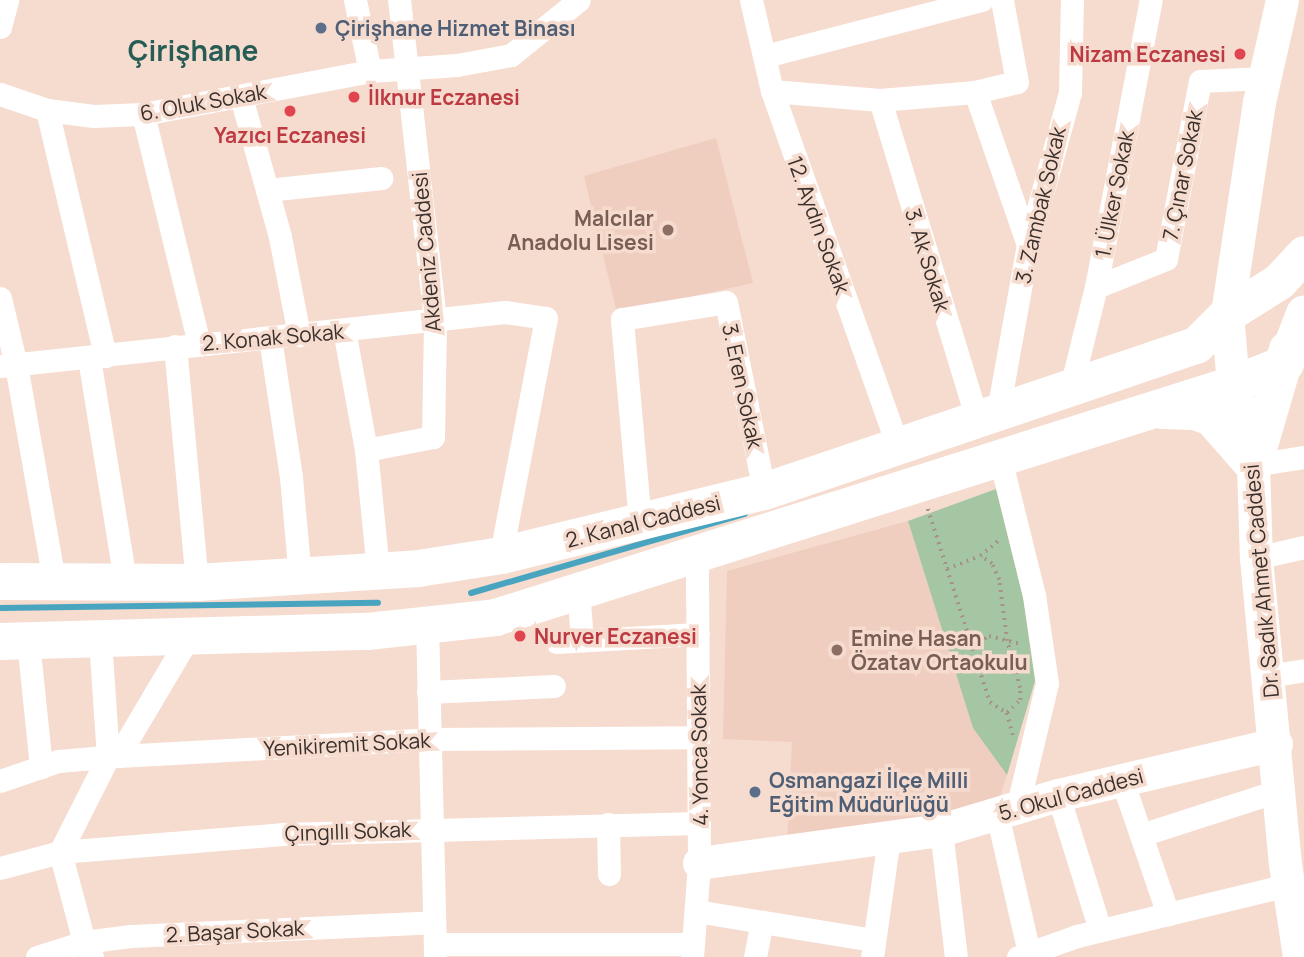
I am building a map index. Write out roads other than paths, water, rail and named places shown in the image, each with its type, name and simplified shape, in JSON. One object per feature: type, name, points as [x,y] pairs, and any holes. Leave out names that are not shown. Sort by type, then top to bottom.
[{"type":"main road","name":"Dr. Sadık Ahmet Caddesi","points":[[1282,0],[1265,78],[1237,308],[1233,384],[1253,465],[1256,558],[1280,790],[1292,868],[1299,957]]},
{"type":"main road","name":"2. Kanal Caddesi","points":[[0,581],[197,582],[418,568],[501,555],[764,491],[1196,345],[1237,308],[1279,281],[1304,254]]},
{"type":"main road","points":[[1237,308],[1264,301],[1280,310],[1291,324],[1294,363]]},
{"type":"main road","points":[[1143,411],[1195,411],[1212,417],[1253,465],[1294,363],[1304,313]]},
{"type":"main road","name":"2. Kanal Caddesi","points":[[14,641],[188,638],[426,624],[495,617],[1294,363]]},
{"type":"main road","points":[[418,568],[444,575],[452,592],[449,609],[426,624]]},
{"type":"main road","name":"5. Okul Caddesi","points":[[699,863],[941,830],[1058,795],[1276,744]]},
{"type":"street","points":[[0,27],[7,0]]},
{"type":"street","points":[[355,0],[370,71]]},
{"type":"street","name":"12. Aydın Sokak","points":[[751,0],[772,90],[898,446]]},
{"type":"street","points":[[765,56],[982,0]]},
{"type":"street","points":[[772,90],[880,100],[975,92],[1017,82],[1002,0]]},
{"type":"street","name":"3. Zambak Sokak","points":[[988,416],[1028,245],[1070,93],[1072,0]]},
{"type":"street","name":"1. Ülker Sokak","points":[[1071,387],[1096,287],[1151,0]]},
{"type":"street","name":"Akdeniz Caddesi","points":[[366,450],[433,437],[435,320],[407,68],[406,2]]},
{"type":"street","name":"6. Oluk Sokak","points":[[0,94],[47,110],[94,116],[143,114],[370,71],[511,55],[574,3]]},
{"type":"street","name":"7. Çınar Sokak","points":[[1096,287],[1166,259],[1200,81],[1265,78]]},
{"type":"street","points":[[975,92],[1028,245]]},
{"type":"street","points":[[241,97],[267,190],[299,335]]},
{"type":"street","name":"3. Ak Sokak","points":[[880,100],[988,416]]},
{"type":"street","points":[[47,110],[97,357],[125,581]]},
{"type":"street","points":[[143,114],[199,344]]},
{"type":"street","points":[[267,190],[380,178]]},
{"type":"street","points":[[0,298],[8,366],[54,581]]},
{"type":"street","name":"3. Eren Sokak","points":[[640,522],[622,319],[726,302],[764,491]]},
{"type":"street","name":"2. Konak Sokak","points":[[8,366],[505,312],[546,317],[501,555]]},
{"type":"street","points":[[344,330],[366,450],[378,571]]},
{"type":"street","points":[[270,338],[292,477],[300,577]]},
{"type":"street","points":[[175,346],[197,582]]},
{"type":"street","points":[[1253,465],[1304,457]]},
{"type":"street","points":[[1000,458],[1034,595],[1046,683],[1008,810],[1023,955],[1100,930],[1168,914],[1292,868]]},
{"type":"street","points":[[1256,558],[1304,547]]},
{"type":"street","name":"4. Yonca Sokak","points":[[693,951],[699,863],[697,553]]},
{"type":"street","points":[[579,590],[582,640]]},
{"type":"street","points":[[426,624],[435,941]]},
{"type":"street","points":[[555,642],[698,634]]},
{"type":"street","points":[[88,950],[60,852],[113,757],[188,638]]},
{"type":"street","points":[[100,640],[113,757]]},
{"type":"street","points":[[14,641],[41,767]]},
{"type":"street","points":[[1268,676],[1304,670]]},
{"type":"street","points":[[428,692],[554,685]]},
{"type":"street","name":"Yenikiremit Sokak","points":[[0,781],[41,767],[113,757],[430,739],[698,737]]},
{"type":"street","points":[[1122,780],[1168,914]]},
{"type":"street","points":[[1141,835],[1280,790]]},
{"type":"street","points":[[1058,795],[1100,930]]},
{"type":"street","name":"Çıngıllı Sokak","points":[[0,868],[60,852],[282,834],[699,822]]},
{"type":"street","points":[[608,824],[609,874]]},
{"type":"street","points":[[941,830],[956,957]]},
{"type":"street","points":[[696,911],[762,922],[873,949],[889,838]]},
{"type":"street","points":[[755,957],[762,922]]},
{"type":"street","name":"2. Başar Sokak","points":[[37,957],[88,950],[435,941],[693,951]]},
{"type":"waterway","points":[[471,593],[745,514]]},
{"type":"waterway","points":[[0,608],[378,603]]},
{"type":"place","name":"Çirişhane Hizmet Binası","points":[[321,28]]},
{"type":"place","name":"Nizam Eczanesi","points":[[1240,54]]},
{"type":"place","name":"İlknur Eczanesi","points":[[354,97]]},
{"type":"place","name":"Yazıcı Eczanesi","points":[[290,111]]},
{"type":"place","name":"Malcılar Anadolu Lisesi","points":[[668,230]]},
{"type":"place","name":"Nurver Eczanesi","points":[[520,636]]},
{"type":"place","name":"Emine Hasan Özatav Ortaokulu","points":[[837,650]]},
{"type":"place","name":"Osmangazi İlçe Milli Eğitim Müdürlüğü","points":[[755,792]]},
{"type":"district","name":"Çirişhane","points":[[193,50]]}]
